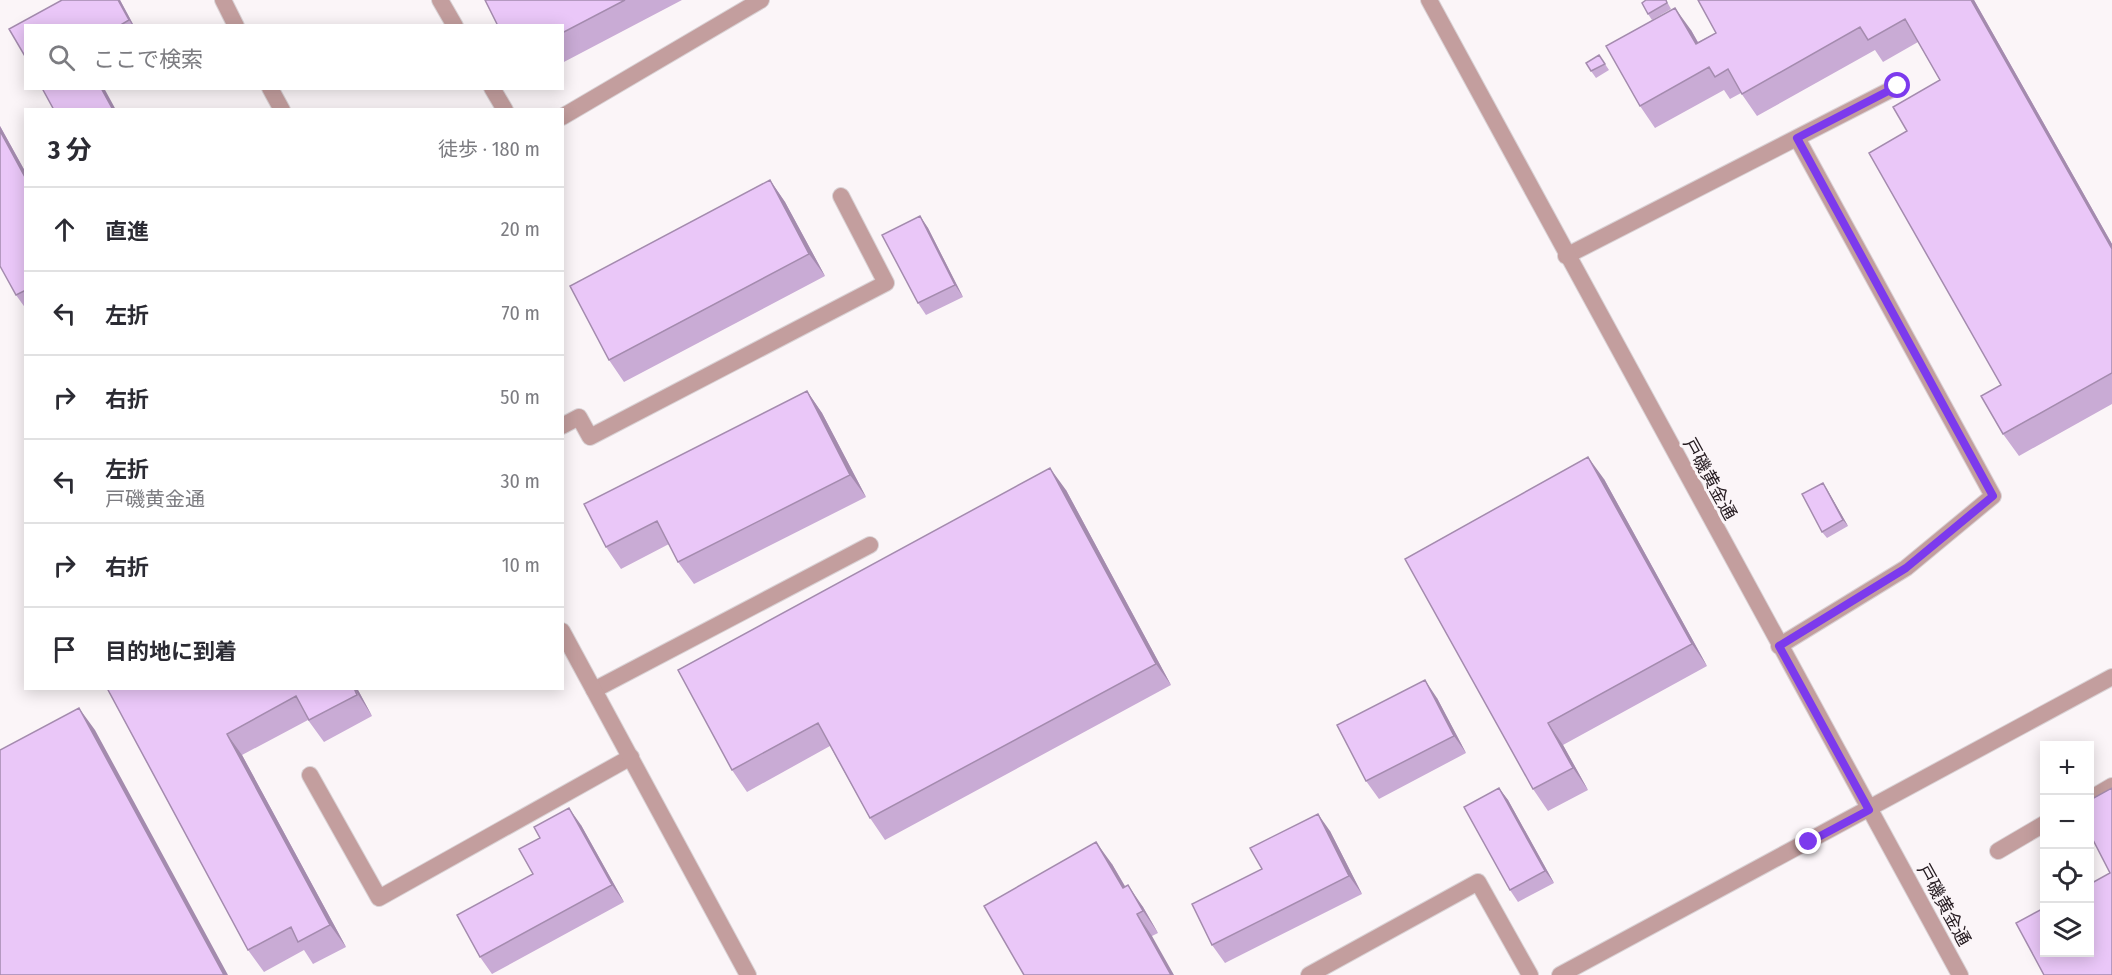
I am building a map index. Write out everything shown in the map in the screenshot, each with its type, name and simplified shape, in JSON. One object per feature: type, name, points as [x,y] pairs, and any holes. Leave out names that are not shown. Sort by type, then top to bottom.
[{"type":"street","points":[[223,0],[235,24]]},
{"type":"street","points":[[440,0],[454,24]]},
{"type":"street","points":[[564,116],[761,0]]},
{"type":"street","name":"戸磯黄金通","points":[[1429,0],[1566,256],[1960,975]]},
{"type":"street","points":[[1566,256],[1898,86]]},
{"type":"street","points":[[271,90],[281,108]]},
{"type":"street","points":[[493,90],[504,108]]},
{"type":"street","points":[[1779,646],[1906,568],[1993,496],[1797,138]]},
{"type":"street","points":[[564,425],[579,417],[590,437],[886,283],[841,196]]},
{"type":"street","points":[[594,690],[870,545]]},
{"type":"street","points":[[564,635],[748,975]]},
{"type":"street","points":[[1560,975],[2112,678]]},
{"type":"street","points":[[310,775],[379,897],[631,757]]},
{"type":"street","points":[[2094,797],[2112,786]]},
{"type":"street","points":[[1998,851],[2040,826]]},
{"type":"street","points":[[1309,975],[1478,882],[1530,975]]},
{"type":"building","points":[[62,0],[118,0],[129,20],[122,24],[24,24],[24,55],[9,29]]},
{"type":"building","points":[[485,0],[625,0],[564,32],[564,24],[497,24]]},
{"type":"building","points":[[1646,0],[1666,0],[1667,3],[1648,14],[1642,3]]},
{"type":"building","points":[[1698,0],[1971,0],[2112,249],[2112,373],[2003,434],[1981,396],[2001,385],[1869,153],[1907,131],[1893,107],[1940,80],[1905,19],[1868,40],[1860,27],[1742,94],[1728,69],[1715,77],[1709,67],[1640,106],[1606,46],[1675,8],[1696,44],[1716,33]]},
{"type":"building","points":[[1599,55],[1605,64],[1591,71],[1586,63]]},
{"type":"building","points":[[43,90],[102,90],[112,108],[53,108]]},
{"type":"building","points":[[0,131],[24,175],[24,291],[16,295],[0,266]]},
{"type":"building","points":[[770,180],[809,254],[609,360],[570,286]]},
{"type":"building","points":[[920,216],[955,285],[918,303],[882,235]]},
{"type":"building","points":[[807,391],[850,475],[678,562],[657,521],[606,547],[584,504]]},
{"type":"building","points":[[1588,457],[1692,644],[1548,723],[1573,768],[1533,789],[1405,559]]},
{"type":"building","points":[[1050,468],[1156,664],[870,818],[818,723],[732,770],[678,670]]},
{"type":"building","points":[[1823,483],[1843,520],[1822,532],[1802,494]]},
{"type":"building","points":[[1425,680],[1454,736],[1366,781],[1337,725]]},
{"type":"building","points":[[108,690],[355,690],[357,695],[309,720],[296,696],[227,734],[330,925],[298,942],[291,927],[248,950]]},
{"type":"building","points":[[79,708],[224,975],[0,975],[0,750]]},
{"type":"building","points":[[1499,788],[1545,871],[1510,890],[1464,807]]},
{"type":"building","points":[[2112,788],[2112,975],[2044,975],[2016,923],[2040,910],[2040,957],[2094,957],[2094,882],[2110,873],[2094,842],[2094,798]]},
{"type":"building","points":[[569,808],[612,885],[480,957],[457,915],[533,874],[519,849],[540,838],[534,827]]},
{"type":"building","points":[[1318,814],[1349,876],[1212,945],[1192,904],[1262,869],[1250,848]]},
{"type":"building","points":[[1096,842],[1123,888],[1128,885],[1143,911],[1137,914],[1171,975],[1024,975],[984,906]]},
{"type":"route","points":[[1809,842],[1869,810],[1779,646],[1906,568],[1993,496],[1797,138],[1898,86]]}]
